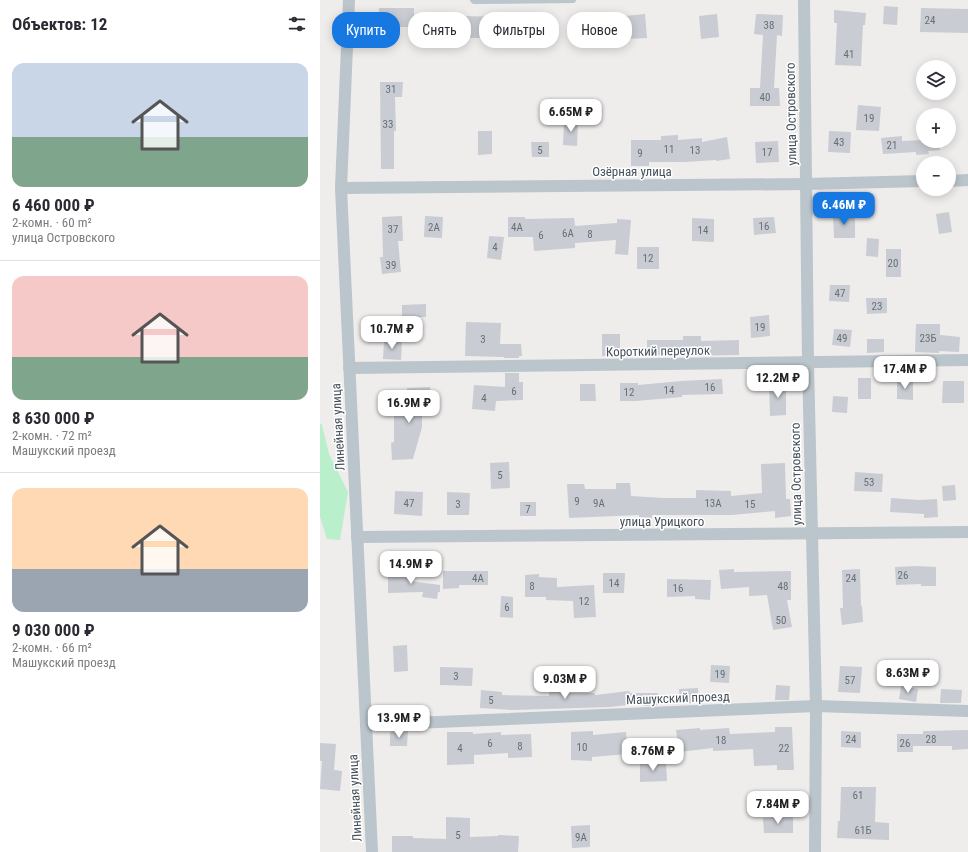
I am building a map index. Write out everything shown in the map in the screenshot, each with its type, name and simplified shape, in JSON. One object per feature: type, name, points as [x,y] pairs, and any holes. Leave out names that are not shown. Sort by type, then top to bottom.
[{"type":"street","name":"Линейная улица","points":[[349,0],[341,188],[372,852]]},
{"type":"street","name":"улица Островского","points":[[804,0],[808,363],[816,706],[815,852]]},
{"type":"street","points":[[956,181],[968,180]]},
{"type":"street","name":"Озёрная улица","points":[[341,188],[806,184],[916,181]]},
{"type":"street","name":"Короткий переулок","points":[[349,368],[968,360]]},
{"type":"street","name":"улица Урицкого","points":[[357,537],[968,532]]},
{"type":"street","name":"Машукский проезд","points":[[366,725],[816,706],[968,712]]},
{"type":"lane","points":[[473,0],[573,0]]},
{"type":"green space","points":[[320,423],[322,425],[329,454],[348,492],[340,540],[327,539],[320,517]]},
{"type":"building","points":[[884,6],[898,7],[897,25],[883,24]]},
{"type":"building","points":[[379,8],[414,8],[414,12],[408,12],[408,27],[400,27],[400,12],[379,12]]},
{"type":"building","points":[[921,8],[968,9],[968,33],[920,32]]},
{"type":"building","points":[[834,10],[866,13],[865,25],[863,25],[861,66],[835,65],[837,23],[834,23]]},
{"type":"building","points":[[645,14],[647,38],[632,39],[632,15]]},
{"type":"building","points":[[717,14],[719,37],[701,39],[699,16]]},
{"type":"building","points":[[756,14],[783,15],[782,36],[777,35],[774,88],[779,88],[780,106],[750,106],[750,88],[760,88],[763,35],[754,34]]},
{"type":"building","points":[[471,16],[479,16],[479,38],[471,38]]},
{"type":"building","points":[[380,82],[403,82],[402,97],[395,97],[396,131],[394,131],[394,169],[381,169]]},
{"type":"building","points":[[858,105],[881,107],[879,131],[856,130]]},
{"type":"building","points":[[564,121],[578,121],[577,146],[563,145]]},
{"type":"building","points":[[478,131],[492,131],[492,154],[478,155]]},
{"type":"building","points":[[829,131],[851,132],[850,153],[828,152]]},
{"type":"building","points":[[678,135],[678,140],[702,138],[702,142],[727,137],[730,159],[716,161],[649,162],[649,166],[631,166],[631,140],[661,140],[661,136]]},
{"type":"building","points":[[902,136],[902,141],[916,140],[916,148],[940,148],[940,150],[928,151],[929,154],[916,155],[916,152],[883,154],[881,138]]},
{"type":"building","points":[[778,141],[779,162],[756,163],[755,142]]},
{"type":"building","points":[[531,142],[549,142],[549,157],[532,157]]},
{"type":"building","points":[[949,212],[952,232],[939,234],[936,214]]},
{"type":"building","points":[[833,214],[855,214],[855,238],[834,238]]},
{"type":"building","points":[[402,216],[403,241],[398,241],[401,272],[382,274],[380,257],[383,257],[382,217]]},
{"type":"building","points":[[425,216],[443,217],[442,238],[424,237]]},
{"type":"building","points":[[508,217],[525,217],[525,219],[574,218],[575,226],[617,223],[617,219],[631,220],[628,255],[615,254],[616,240],[575,243],[575,248],[534,251],[533,237],[508,237]]},
{"type":"building","points":[[774,217],[776,233],[754,235],[753,218]]},
{"type":"building","points":[[692,218],[714,219],[714,242],[692,241]]},
{"type":"building","points":[[489,236],[504,237],[501,260],[487,258]]},
{"type":"building","points":[[867,238],[879,239],[878,257],[866,256]]},
{"type":"building","points":[[637,247],[659,247],[659,269],[637,269]]},
{"type":"building","points":[[886,249],[901,249],[901,277],[886,277]]},
{"type":"building","points":[[830,285],[850,285],[849,302],[829,301]]},
{"type":"building","points":[[866,298],[887,298],[887,313],[867,314]]},
{"type":"building","points":[[426,304],[426,317],[402,317],[402,305]]},
{"type":"building","points":[[769,315],[770,336],[751,338],[750,317]]},
{"type":"building","points":[[466,322],[501,323],[500,344],[521,344],[522,356],[519,356],[519,358],[504,358],[465,356]]},
{"type":"building","points":[[916,324],[940,324],[940,335],[960,337],[959,352],[915,352]]},
{"type":"building","points":[[834,329],[852,330],[850,347],[832,345]]},
{"type":"building","points":[[602,334],[620,334],[620,356],[602,356]]},
{"type":"building","points":[[683,336],[701,336],[701,341],[739,340],[739,355],[647,355],[647,340],[683,340]]},
{"type":"building","points":[[867,339],[884,339],[884,352],[867,353]]},
{"type":"building","points":[[384,341],[402,342],[401,360],[383,359]]},
{"type":"building","points":[[505,373],[519,373],[519,382],[523,382],[523,400],[496,401],[495,411],[472,409],[474,385],[505,387]]},
{"type":"building","points":[[858,378],[871,378],[871,399],[858,399]]},
{"type":"building","points":[[722,379],[723,394],[682,395],[682,397],[620,401],[620,383],[638,383],[638,385]]},
{"type":"building","points":[[897,379],[913,380],[913,400],[897,399]]},
{"type":"building","points":[[943,381],[964,381],[964,403],[942,403]]},
{"type":"building","points":[[769,383],[786,383],[786,415],[770,416]]},
{"type":"building","points":[[580,384],[595,384],[596,401],[580,401]]},
{"type":"building","points":[[430,387],[431,399],[422,399],[422,427],[413,459],[392,460],[391,443],[394,442],[394,406],[407,406],[407,388]]},
{"type":"building","points":[[833,396],[848,397],[847,413],[832,412]]},
{"type":"building","points":[[509,462],[510,488],[491,489],[490,463]]},
{"type":"building","points":[[785,463],[786,499],[790,499],[791,516],[775,518],[775,511],[732,515],[652,515],[652,518],[639,517],[639,515],[569,518],[567,484],[584,484],[585,489],[616,489],[616,483],[630,483],[631,496],[696,498],[696,490],[731,491],[731,496],[762,493],[761,464]]},
{"type":"building","points":[[855,472],[883,474],[882,492],[854,491]]},
{"type":"building","points":[[955,485],[956,500],[943,501],[942,486]]},
{"type":"building","points":[[395,491],[423,492],[422,516],[394,514]]},
{"type":"building","points":[[447,492],[470,493],[469,515],[447,515]]},
{"type":"building","points":[[891,498],[919,500],[937,499],[938,517],[924,518],[924,514],[890,512]]},
{"type":"building","points":[[520,502],[536,502],[536,516],[520,516]]},
{"type":"building","points":[[895,567],[936,567],[936,586],[921,586],[921,584],[896,585]]},
{"type":"building","points":[[734,569],[734,572],[791,571],[791,600],[787,600],[792,627],[773,630],[767,595],[749,596],[749,587],[721,589],[719,570]]},
{"type":"building","points":[[860,569],[863,622],[842,625],[840,608],[843,608],[842,570]]},
{"type":"building","points":[[410,571],[410,581],[440,585],[440,592],[438,592],[437,599],[422,597],[423,592],[388,593],[388,572]]},
{"type":"building","points":[[443,571],[488,571],[488,585],[459,585],[459,588],[443,589]]},
{"type":"building","points":[[603,573],[625,573],[624,593],[603,593]]},
{"type":"building","points":[[539,574],[539,577],[557,578],[557,587],[594,585],[596,617],[574,618],[573,601],[546,600],[546,597],[525,597],[525,575]]},
{"type":"building","points":[[667,579],[711,580],[710,600],[695,599],[695,596],[667,597]]},
{"type":"building","points":[[501,596],[513,597],[513,618],[500,617]]},
{"type":"building","points":[[407,645],[408,671],[394,672],[393,646]]},
{"type":"building","points":[[711,665],[730,666],[729,683],[710,682]]},
{"type":"building","points":[[840,666],[862,667],[860,693],[838,692]]},
{"type":"building","points":[[440,667],[473,668],[472,686],[440,685]]},
{"type":"building","points":[[776,685],[790,686],[789,700],[775,700]]},
{"type":"building","points":[[901,686],[918,689],[916,702],[899,699]]},
{"type":"building","points":[[698,688],[699,703],[680,703],[679,689]]},
{"type":"building","points":[[941,689],[962,690],[961,703],[940,703]]},
{"type":"building","points":[[481,690],[502,692],[502,695],[549,696],[549,690],[568,690],[568,693],[595,693],[595,695],[629,691],[630,693],[658,693],[659,702],[658,705],[644,706],[644,703],[610,707],[513,710],[480,708]]},
{"type":"building","points":[[775,727],[792,727],[794,770],[777,770],[777,765],[754,766],[753,749],[713,751],[713,748],[679,752],[676,730],[729,728],[730,734],[775,732]]},
{"type":"building","points":[[968,730],[968,749],[952,750],[952,746],[913,746],[913,752],[897,752],[897,734],[923,734],[923,731]]},
{"type":"building","points":[[408,731],[407,746],[390,746],[390,732]]},
{"type":"building","points":[[593,731],[593,735],[626,732],[628,754],[592,757],[592,761],[571,760],[571,732]]},
{"type":"building","points":[[841,731],[861,732],[861,748],[841,747]]},
{"type":"building","points":[[447,732],[473,732],[473,734],[501,732],[501,735],[531,734],[532,757],[508,758],[508,753],[474,755],[474,764],[447,765]]},
{"type":"building","points":[[320,743],[336,744],[334,770],[342,771],[340,791],[320,789],[322,761],[320,761]]},
{"type":"building","points":[[640,763],[666,763],[667,781],[640,782]]},
{"type":"building","points":[[841,787],[876,787],[875,822],[889,823],[889,840],[837,838],[838,821],[840,821]]},
{"type":"building","points":[[446,817],[470,818],[470,837],[498,835],[519,836],[518,852],[392,852],[392,836],[446,839]]},
{"type":"building","points":[[793,817],[793,833],[764,833],[763,818]]},
{"type":"building","points":[[590,825],[590,847],[572,848],[571,826]]}]
